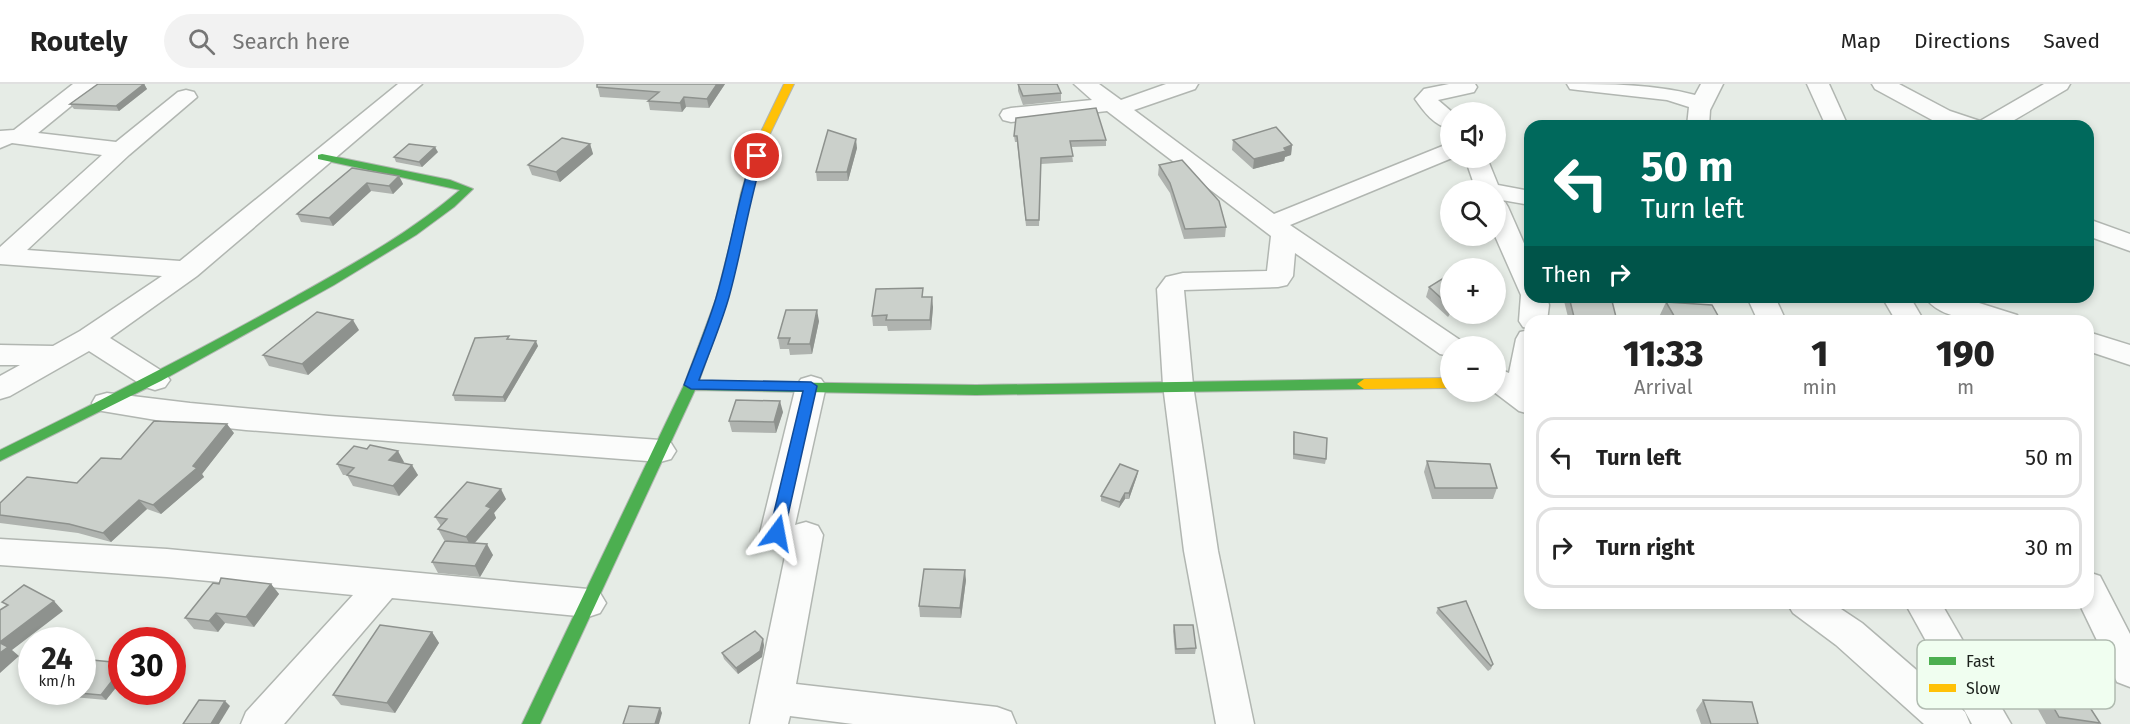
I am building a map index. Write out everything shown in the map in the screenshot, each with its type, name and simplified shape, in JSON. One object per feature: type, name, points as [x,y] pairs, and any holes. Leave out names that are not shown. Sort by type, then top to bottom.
[{"type":"street","points":[[10,139],[87,84]]},
{"type":"street","points":[[0,389],[133,311],[188,270],[411,84]]},
{"type":"street","points":[[531,724],[545,689],[691,385],[722,299],[739,233],[747,188],[762,140],[789,84]]},
{"type":"street","points":[[1085,84],[1277,229],[1440,340]]},
{"type":"street","points":[[1011,115],[1116,106],[1187,84]]},
{"type":"street","points":[[1578,84],[1669,94],[1707,93],[1696,120]]},
{"type":"street","points":[[1818,84],[1834,120]]},
{"type":"street","points":[[1883,84],[1919,106],[1957,120]]},
{"type":"street","points":[[1998,120],[2059,84]]},
{"type":"street","points":[[1462,102],[1466,86]]},
{"type":"street","points":[[1440,114],[1426,99],[1432,94],[1466,86]]},
{"type":"street","points":[[2,256],[121,150],[186,97]]},
{"type":"street","points":[[10,139],[121,150]]},
{"type":"street","points":[[1277,229],[1440,155]]},
{"type":"street","points":[[0,456],[223,344],[402,239],[458,199],[468,189],[450,183],[322,157]]},
{"type":"street","points":[[1506,194],[1524,197]]},
{"type":"street","points":[[1235,724],[1201,551],[1178,385],[1170,289],[1175,283],[1183,281],[1278,279],[1280,276],[1277,229]]},
{"type":"street","points":[[2094,229],[2130,243]]},
{"type":"street","points":[[1506,231],[1524,275]]},
{"type":"street","points":[[2,256],[188,270]]},
{"type":"street","points":[[1951,303],[1986,315]]},
{"type":"street","points":[[90,338],[154,380]]},
{"type":"street","points":[[2094,343],[2130,355]]},
{"type":"street","points":[[1509,389],[1524,353]]},
{"type":"street","points":[[0,355],[59,356]]},
{"type":"street","points":[[691,385],[976,390],[1178,385],[1440,383]]},
{"type":"street","points":[[811,386],[771,711],[997,724]]},
{"type":"street","points":[[108,403],[180,414],[281,423],[508,442],[660,451]]},
{"type":"street","points":[[0,552],[167,563],[588,603]]},
{"type":"street","points":[[260,724],[383,585]]},
{"type":"street","points":[[2094,598],[2115,640]]},
{"type":"street","points":[[1814,609],[1849,634],[1917,694]]},
{"type":"street","points":[[1926,609],[1944,640]]},
{"type":"street","points":[[2115,641],[2130,671]]},
{"type":"street","points":[[1934,709],[1951,724]]},
{"type":"street","points":[[1983,709],[1992,724]]},
{"type":"building","points":[[98,84],[144,84],[116,106],[70,104]]},
{"type":"building","points":[[597,84],[717,84],[707,99],[684,97],[680,103],[648,101],[659,92],[597,87]]},
{"type":"building","points":[[1018,84],[1057,84],[1061,93],[1023,96]]},
{"type":"building","points":[[1096,108],[1106,140],[1070,141],[1073,156],[1041,158],[1039,220],[1026,220],[1017,136],[1014,136],[1016,118]]},
{"type":"building","points":[[1276,127],[1292,145],[1284,148],[1286,151],[1254,159],[1233,140]]},
{"type":"building","points":[[828,130],[856,139],[847,172],[816,172]]},
{"type":"building","points":[[562,138],[590,144],[556,172],[528,165]]},
{"type":"building","points":[[409,144],[435,147],[419,162],[394,157]]},
{"type":"building","points":[[1182,160],[1219,201],[1226,227],[1185,229],[1170,183],[1159,165]]},
{"type":"building","points":[[352,168],[399,176],[389,186],[367,183],[329,218],[297,214]]},
{"type":"building","points":[[1440,280],[1440,297],[1429,287]]},
{"type":"building","points":[[923,288],[922,297],[932,297],[930,320],[886,320],[887,315],[872,316],[876,289]]},
{"type":"building","points":[[1570,303],[1612,303],[1616,315],[1574,315]]},
{"type":"building","points":[[1667,303],[1712,305],[1718,315],[1674,315]]},
{"type":"building","points":[[786,310],[817,310],[810,344],[788,344],[790,338],[778,338]]},
{"type":"building","points":[[317,312],[353,320],[302,364],[263,355]]},
{"type":"building","points":[[509,336],[507,339],[536,341],[503,397],[453,395],[475,338]]},
{"type":"building","points":[[736,400],[780,401],[774,422],[729,421]]},
{"type":"building","points":[[154,421],[227,424],[193,466],[197,468],[153,505],[139,500],[103,533],[69,524],[0,515],[0,503],[27,477],[77,483],[101,458],[121,459]]},
{"type":"building","points":[[1294,432],[1327,438],[1326,459],[1294,454]]},
{"type":"building","points":[[370,445],[398,451],[389,460],[412,465],[393,486],[347,475],[354,468],[337,464],[354,446],[367,449]]},
{"type":"building","points":[[1427,461],[1490,464],[1497,488],[1435,488]]},
{"type":"building","points":[[1120,464],[1138,471],[1129,493],[1125,493],[1120,502],[1101,496]]},
{"type":"building","points":[[467,482],[501,489],[486,506],[491,508],[466,537],[438,529],[447,519],[435,517]]},
{"type":"building","points":[[445,541],[487,544],[475,566],[432,562]]},
{"type":"building","points":[[924,569],[965,570],[960,608],[919,606]]},
{"type":"building","points":[[221,578],[271,584],[246,617],[216,613],[209,621],[185,618],[213,583],[219,584]]},
{"type":"building","points":[[24,585],[54,601],[0,642],[0,610],[8,605],[2,602]]},
{"type":"building","points":[[1466,601],[1493,664],[1491,666],[1438,608]]},
{"type":"building","points":[[380,625],[432,632],[387,703],[333,695]]},
{"type":"building","points":[[1174,625],[1193,625],[1196,648],[1176,649]]},
{"type":"building","points":[[755,631],[763,639],[760,651],[736,668],[722,653]]},
{"type":"building","points":[[0,643],[8,647],[0,653]]},
{"type":"building","points":[[96,660],[108,662],[108,686],[101,695],[96,695]]},
{"type":"building","points":[[199,700],[225,701],[211,724],[183,724]]},
{"type":"building","points":[[1703,700],[1752,702],[1758,724],[1711,724]]},
{"type":"building","points":[[629,706],[660,708],[655,724],[623,724]]},
{"type":"building","points":[[2054,709],[2091,709],[2100,723],[2059,717]]},
{"type":"traffic: fast","points":[[0,456],[118,398],[271,316],[412,233],[468,189],[450,183],[322,157]]},
{"type":"traffic: fast","points":[[531,724],[691,385],[722,299],[739,233],[746,193]]},
{"type":"traffic: fast","points":[[691,385],[976,390],[1364,384]]},
{"type":"traffic: slow","points":[[746,193],[762,140],[789,84]]},
{"type":"traffic: slow","points":[[1364,384],[1440,383]]},
{"type":"route","points":[[757,156],[747,188],[739,233],[722,299],[691,385],[811,386],[777,533]]}]
